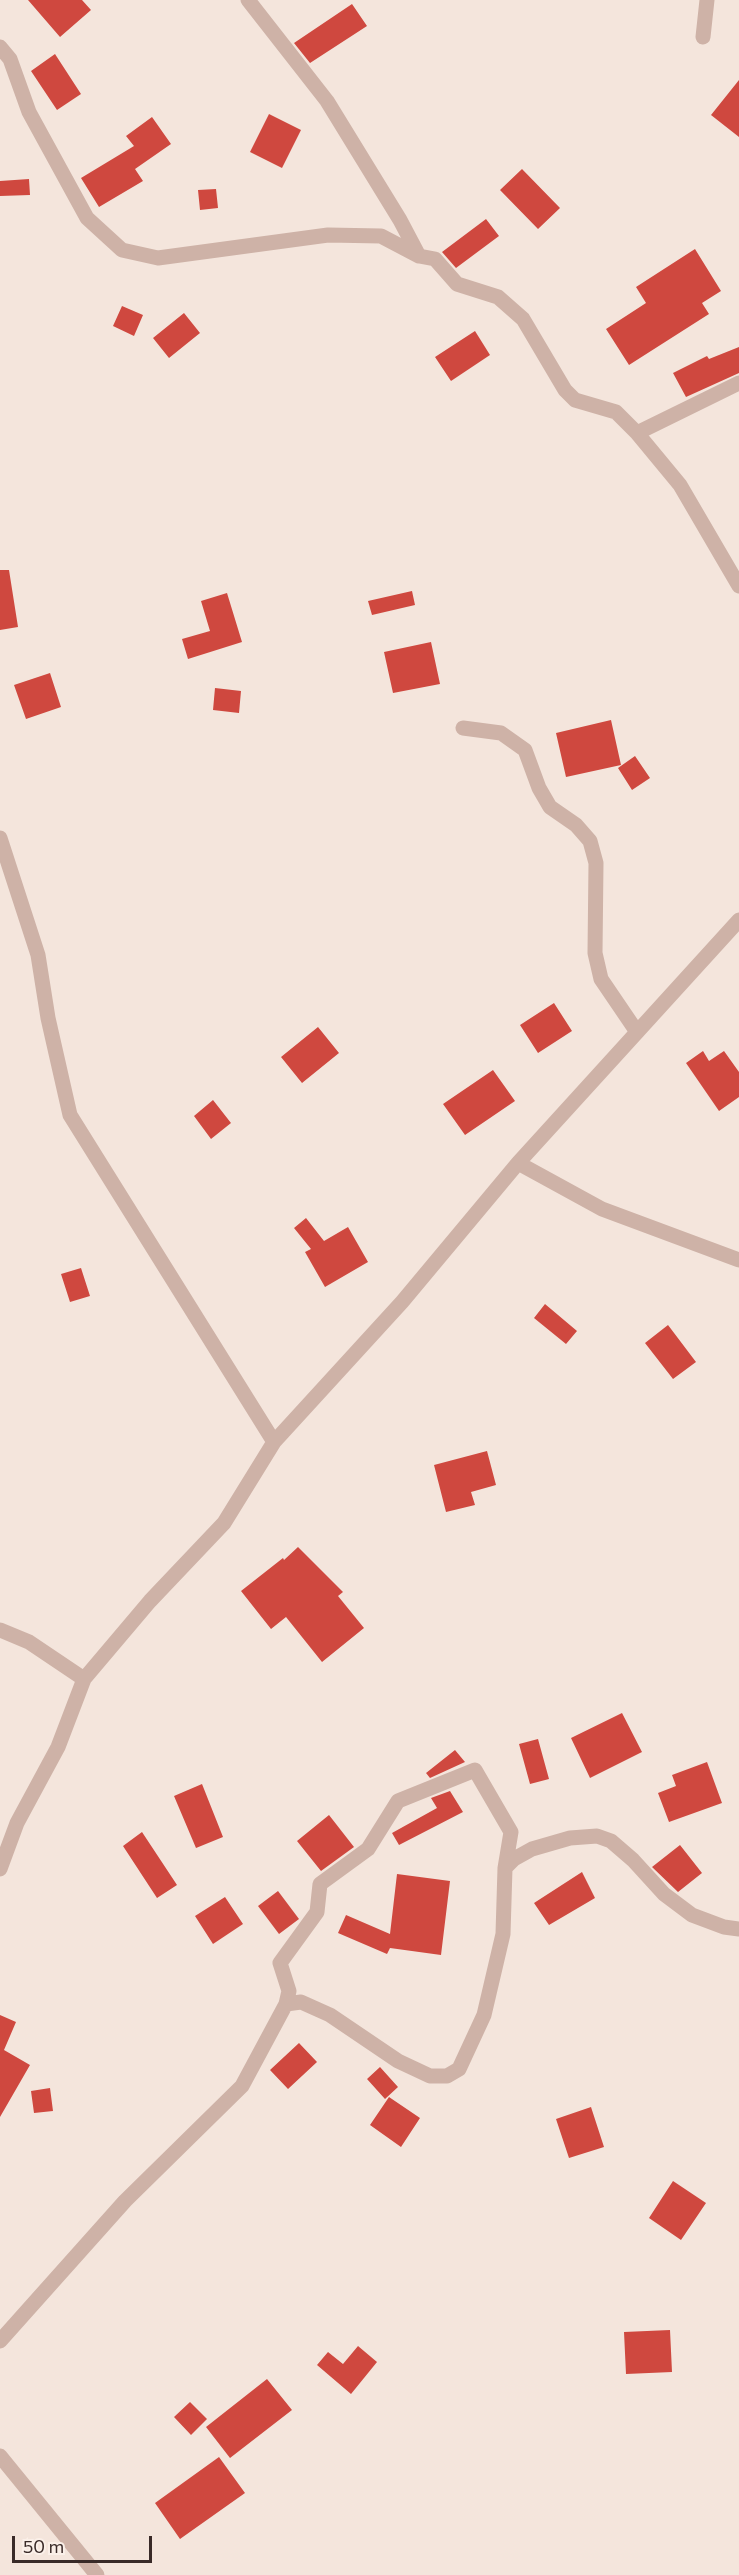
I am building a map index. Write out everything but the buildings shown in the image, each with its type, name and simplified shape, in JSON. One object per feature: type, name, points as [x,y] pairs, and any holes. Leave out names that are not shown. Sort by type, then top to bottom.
[{"type":"street","points":[[249,0],[327,101],[400,220],[419,256]]},
{"type":"street","points":[[703,37],[707,0]]},
{"type":"street","points":[[0,47],[10,59],[30,112],[87,218],[122,250],[158,258],[328,235],[381,236],[419,256],[435,259],[457,284],[498,297],[523,319],[565,390],[575,400],[616,412],[637,433],[680,485],[739,586]]},
{"type":"street","points":[[381,236],[400,220]]},
{"type":"street","points":[[637,433],[739,383]]},
{"type":"street","points":[[463,728],[501,733],[525,750],[539,788],[550,807],[576,825],[590,841],[596,863],[595,953],[600,979],[637,1032]]},
{"type":"street","points":[[0,838],[38,955],[48,1018],[70,1115],[274,1442]]},
{"type":"street","points":[[0,1869],[17,1823],[58,1748],[84,1679],[150,1601],[224,1523],[274,1442],[380,1326],[518,1163],[739,920]]},
{"type":"street","points":[[518,1163],[602,1209],[739,1260]]},
{"type":"street","points":[[0,1630],[30,1642],[84,1679]]},
{"type":"street","points":[[0,2341],[125,2201],[242,2086],[293,2003],[288,1981],[280,1963],[317,1912],[320,1884],[368,1849],[398,1801],[475,1770],[511,1832],[505,1868],[503,1934],[497,1963],[484,2015],[459,2069],[447,2076],[430,2076],[398,2061],[330,2015],[293,2003]]},
{"type":"street","points":[[505,1868],[514,1859],[532,1849],[570,1838],[597,1836],[611,1841],[633,1860],[664,1894],[692,1915],[724,1927],[739,1929]]},
{"type":"street","points":[[0,2456],[97,2575]]}]
